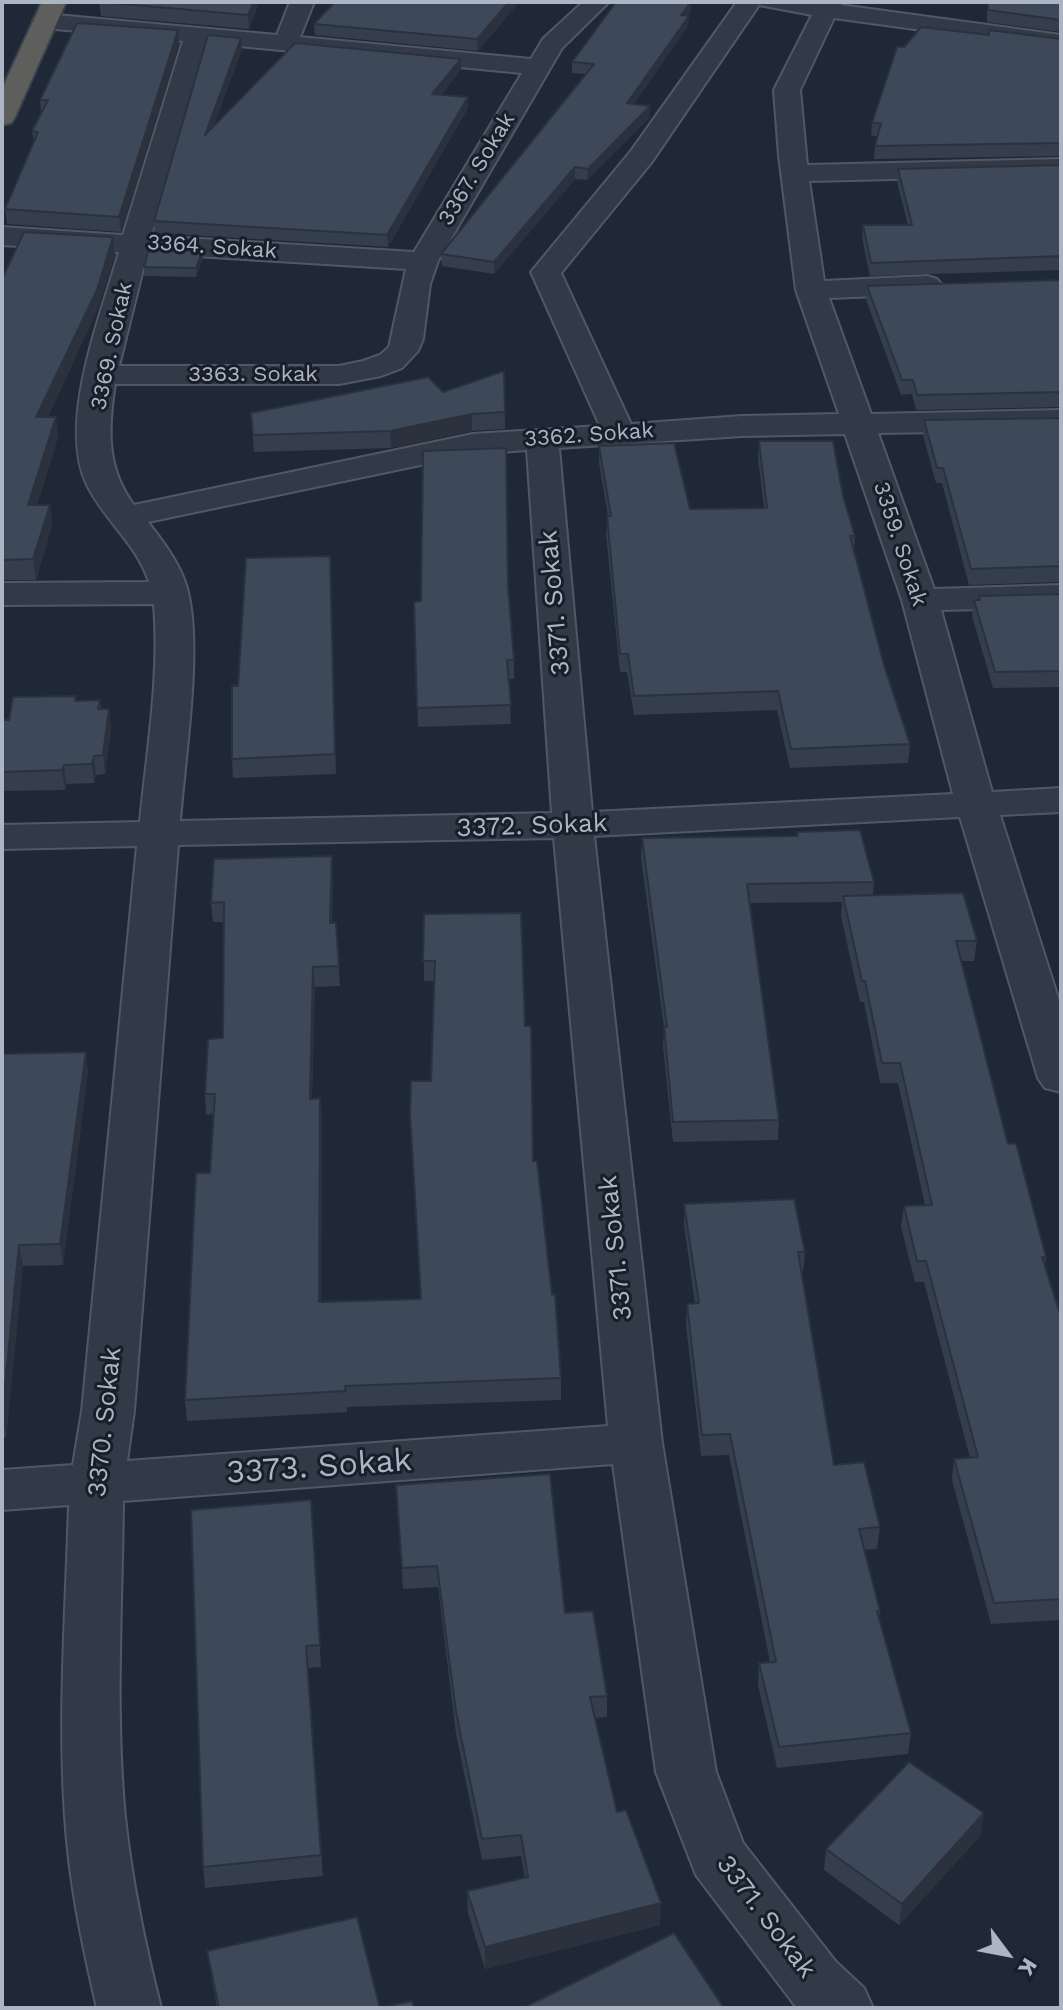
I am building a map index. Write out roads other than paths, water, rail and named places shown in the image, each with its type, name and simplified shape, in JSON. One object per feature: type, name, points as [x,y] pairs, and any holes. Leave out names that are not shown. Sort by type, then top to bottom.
[{"type":"highway","points":[[2,117],[49,12]]},
{"type":"street","points":[[286,43],[302,2]]},
{"type":"street","name":"3367. Sokak","points":[[400,356],[411,336],[414,280],[423,261],[559,35],[597,2]]},
{"type":"street","points":[[619,433],[546,272],[641,157],[749,2]]},
{"type":"street","points":[[768,2],[926,13],[1061,42]]},
{"type":"street","name":"3359. Sokak","points":[[827,6],[787,90],[794,173],[811,290],[920,600],[976,804],[1061,1078]]},
{"type":"street","points":[[49,12],[197,35],[538,67]]},
{"type":"street","name":"3369. Sokak","points":[[156,835],[171,696],[171,593],[154,555],[124,517],[98,475],[93,449],[101,375],[135,241],[197,35]]},
{"type":"street","points":[[794,173],[1061,167]]},
{"type":"street","name":"3364. Sokak","points":[[2,236],[135,241],[423,261]]},
{"type":"street","points":[[811,290],[951,284]]},
{"type":"street","name":"3363. Sokak","points":[[101,375],[339,375],[366,372],[400,356]]},
{"type":"street","name":"3362. Sokak","points":[[124,517],[473,444],[619,433],[1061,420]]},
{"type":"street","name":"3371. Sokak","points":[[542,437],[573,825],[636,1443],[686,1772],[718,1857],[813,1982],[841,2008]]},
{"type":"street","points":[[2,594],[171,593]]},
{"type":"street","points":[[920,600],[1061,596]]},
{"type":"street","name":"3372. Sokak","points":[[2,837],[573,825],[1061,800]]},
{"type":"street","name":"3370. Sokak","points":[[129,2008],[108,1922],[95,1816],[92,1726],[96,1485],[108,1411],[156,835]]},
{"type":"street","name":"3373. Sokak","points":[[2,1490],[636,1443]]}]
